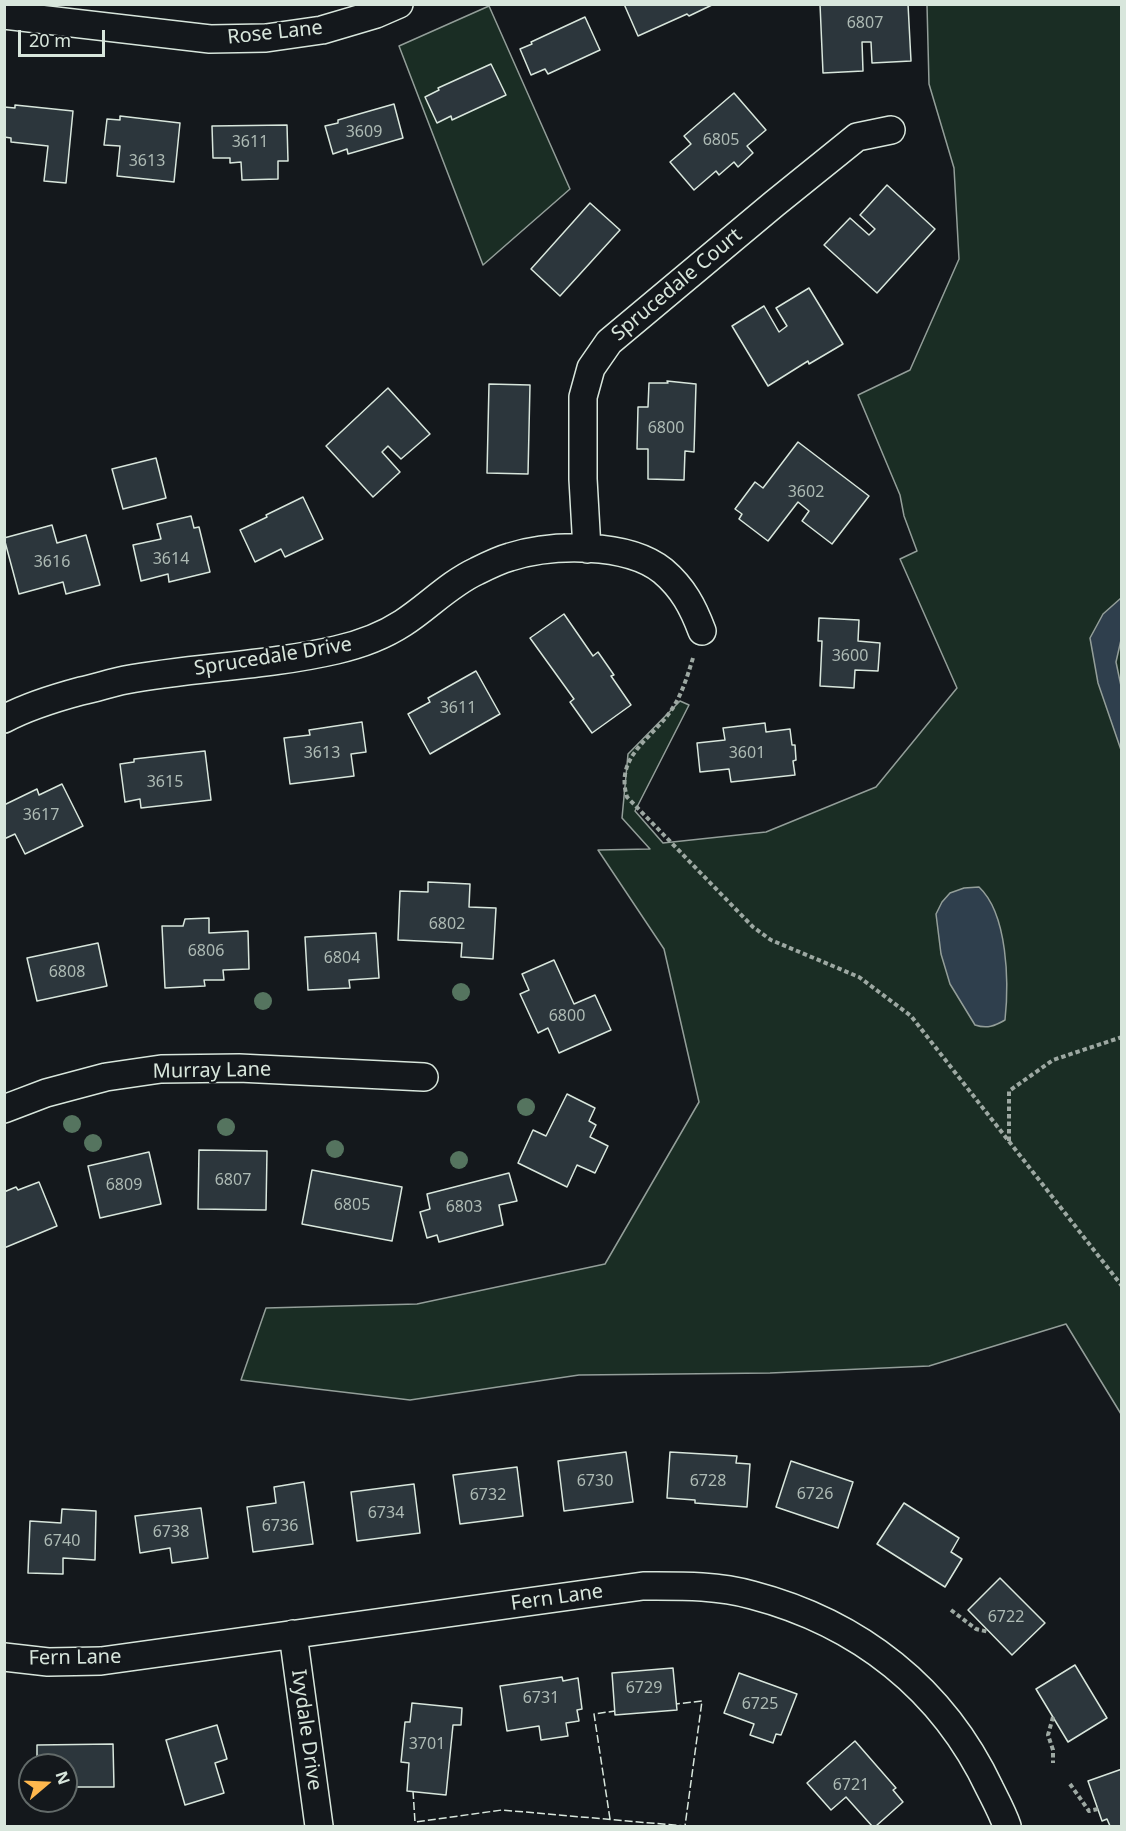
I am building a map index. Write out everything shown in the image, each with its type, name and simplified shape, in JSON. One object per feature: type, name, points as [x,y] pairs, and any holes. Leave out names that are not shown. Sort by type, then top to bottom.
[{"type":"street","name":"Rose Lane","points":[[4,15],[210,39],[266,38],[322,30],[376,14],[399,4]]},
{"type":"street","name":"Sprucedale Court","points":[[587,549],[583,480],[583,397],[591,368],[609,342],[857,137],[891,130]]},
{"type":"street","name":"Sprucedale Drive","points":[[4,718],[60,697],[124,680],[299,657],[365,642],[402,624],[474,572],[501,561],[546,549],[609,550],[636,556],[661,570],[679,586],[693,607],[702,631]]},
{"type":"street","name":"Murray Lane","points":[[4,1109],[46,1093],[106,1077],[161,1069],[239,1068],[424,1077]]},
{"type":"street","name":"Fern Lane","points":[[4,1657],[48,1662],[101,1661],[643,1586],[697,1586],[750,1594],[799,1609],[843,1630],[885,1657],[923,1690],[954,1726],[980,1767],[1007,1827]]},
{"type":"street","name":"Ivydale Drive","points":[[293,1634],[319,1827]]},
{"type":"path","points":[[702,631],[686,681],[674,707],[630,759],[625,770],[624,785],[627,797],[753,927],[771,940],[859,977],[911,1016],[1122,1286]]},
{"type":"path","points":[[1008,1141],[1009,1091],[1053,1060],[1122,1037]]},
{"type":"path","points":[[951,1610],[976,1629],[989,1632]]},
{"type":"path","points":[[1053,1717],[1048,1735],[1053,1750],[1053,1763]]},
{"type":"path","points":[[1070,1784],[1089,1811],[1098,1809]]},
{"type":"green space","points":[[927,5],[1121,5],[1121,1414],[1066,1324],[929,1366],[770,1373],[579,1375],[410,1400],[241,1380],[266,1308],[417,1304],[605,1264],[699,1102],[664,949],[598,850],[650,849],[622,818],[628,754],[680,701],[689,705],[635,811],[663,843],[766,832],[876,787],[957,688],[900,559],[917,551],[904,516],[900,495],[858,395],[910,370],[959,259],[954,168],[929,84]]},
{"type":"green space","points":[[489,6],[570,189],[483,265],[399,46]]},
{"type":"water","points":[[1121,598],[1121,640],[1116,662],[1121,686],[1121,750],[1098,683],[1090,638],[1103,614]]},
{"type":"water","points":[[979,887],[989,899],[996,914],[1001,931],[1006,969],[1005,1020],[987,1027],[975,1025],[950,984],[941,954],[936,914],[950,893],[964,888]]},
{"type":"building","points":[[624,4],[714,4],[638,36]]},
{"type":"building","points":[[820,4],[908,4],[911,61],[872,63],[871,42],[862,42],[863,71],[823,73]]},
{"type":"building","points":[[585,17],[600,50],[548,74],[545,69],[531,75],[520,49]]},
{"type":"building","points":[[491,64],[506,95],[452,120],[451,116],[437,123],[425,97],[439,90],[438,88]]},
{"type":"building","points":[[734,93],[766,130],[747,146],[753,153],[738,167],[734,162],[719,175],[716,171],[694,190],[670,162],[691,144],[684,136]]},
{"type":"building","points":[[394,104],[403,138],[348,154],[347,149],[333,154],[325,126]]},
{"type":"building","points":[[15,105],[73,111],[66,183],[44,181],[48,146],[11,142],[11,138],[4,137],[4,107],[15,108]]},
{"type":"building","points":[[120,116],[180,123],[174,182],[117,176],[120,146],[104,145],[107,119],[120,120]]},
{"type":"building","points":[[287,125],[288,161],[278,161],[278,179],[242,180],[241,162],[230,163],[230,158],[213,158],[212,126]]},
{"type":"building","points":[[887,185],[935,229],[877,293],[824,245],[850,218],[869,235],[875,229],[860,215]]},
{"type":"building","points":[[590,203],[620,230],[560,296],[531,269]]},
{"type":"building","points":[[809,288],[843,344],[809,364],[808,361],[768,386],[732,326],[764,306],[779,332],[787,326],[776,308]]},
{"type":"building","points":[[667,381],[696,384],[694,452],[685,451],[684,480],[648,479],[648,449],[637,449],[638,407],[648,407],[649,383],[668,383]]},
{"type":"building","points":[[489,384],[530,385],[528,474],[487,473]]},
{"type":"building","points":[[388,388],[430,434],[401,459],[388,446],[382,452],[400,472],[373,497],[326,446]]},
{"type":"building","points":[[798,442],[869,496],[832,544],[802,521],[809,511],[798,502],[768,541],[739,519],[742,514],[735,509],[755,482],[763,488]]},
{"type":"building","points":[[156,458],[166,498],[123,509],[112,469]]},
{"type":"building","points":[[303,497],[323,539],[285,557],[281,549],[255,562],[240,530]]},
{"type":"building","points":[[191,516],[194,528],[199,527],[210,572],[169,582],[168,574],[141,581],[133,545],[161,539],[157,524]]},
{"type":"building","points":[[52,525],[57,543],[86,535],[100,585],[66,594],[63,582],[19,594],[4,538]]},
{"type":"building","points":[[564,614],[593,656],[598,652],[631,705],[592,733],[570,702],[574,699],[530,638]]},
{"type":"building","points":[[819,618],[859,620],[858,641],[880,643],[878,671],[855,670],[854,688],[820,686],[822,641],[818,641]]},
{"type":"building","points":[[476,671],[500,714],[430,754],[408,714],[430,702],[428,698]]},
{"type":"building","points":[[362,722],[366,752],[351,754],[354,776],[290,784],[284,738],[310,735],[309,730]]},
{"type":"building","points":[[765,723],[766,732],[790,729],[792,745],[795,745],[796,760],[793,761],[795,775],[731,782],[729,769],[700,772],[697,743],[725,740],[723,728]]},
{"type":"building","points":[[205,751],[211,800],[141,808],[140,799],[125,802],[120,764],[134,762],[134,759]]},
{"type":"building","points":[[62,784],[83,826],[25,854],[15,834],[4,839],[4,805],[37,789],[39,795]]},
{"type":"building","points":[[428,882],[470,884],[469,907],[496,908],[493,959],[461,957],[462,943],[398,940],[400,891],[428,892]]},
{"type":"building","points":[[209,918],[209,933],[248,931],[249,969],[223,970],[224,980],[204,980],[205,986],[165,988],[162,926],[183,926],[185,919]]},
{"type":"building","points":[[376,933],[379,978],[349,980],[350,988],[308,990],[305,937]]},
{"type":"building","points":[[98,943],[107,986],[37,1001],[27,958]]},
{"type":"building","points":[[554,960],[574,1004],[595,995],[611,1030],[559,1053],[548,1028],[538,1033],[520,994],[529,990],[522,974]]},
{"type":"building","points":[[567,1094],[595,1108],[589,1121],[596,1125],[590,1137],[608,1146],[595,1173],[577,1165],[567,1187],[518,1163],[533,1130],[546,1136]]},
{"type":"building","points":[[199,1150],[267,1151],[266,1210],[198,1209]]},
{"type":"building","points":[[149,1152],[161,1204],[100,1218],[88,1166]]},
{"type":"building","points":[[312,1170],[402,1187],[392,1241],[302,1224]]},
{"type":"building","points":[[509,1173],[517,1201],[499,1205],[503,1225],[439,1242],[437,1235],[427,1238],[420,1212],[430,1209],[427,1194]]},
{"type":"building","points":[[39,1182],[57,1226],[4,1248],[4,1192],[16,1187],[18,1190]]},
{"type":"building","points":[[626,1452],[633,1502],[564,1511],[558,1461]]},
{"type":"building","points":[[670,1452],[737,1456],[736,1463],[750,1464],[747,1507],[695,1503],[695,1500],[667,1498]]},
{"type":"building","points":[[791,1461],[853,1482],[838,1528],[776,1507]]},
{"type":"building","points":[[517,1467],[523,1516],[460,1524],[453,1475]]},
{"type":"building","points":[[304,1482],[313,1544],[253,1552],[247,1507],[276,1503],[274,1487]]},
{"type":"building","points":[[414,1484],[420,1533],[357,1541],[351,1492]]},
{"type":"building","points":[[904,1503],[959,1538],[951,1552],[962,1559],[945,1587],[877,1544]]},
{"type":"building","points":[[201,1508],[208,1558],[172,1563],[170,1548],[140,1553],[135,1516]]},
{"type":"building","points":[[62,1509],[96,1511],[95,1560],[63,1558],[63,1574],[28,1573],[30,1521],[61,1523]]},
{"type":"building","points":[[1000,1578],[1045,1623],[1012,1655],[968,1610]]},
{"type":"building","points":[[1075,1665],[1107,1718],[1068,1742],[1036,1689]]},
{"type":"building","points":[[673,1668],[677,1710],[615,1715],[612,1673]]},
{"type":"building","points":[[739,1673],[797,1694],[781,1735],[776,1734],[773,1743],[750,1735],[754,1724],[724,1713]]},
{"type":"building","points":[[562,1677],[563,1681],[578,1678],[582,1709],[577,1710],[579,1721],[566,1723],[568,1736],[541,1740],[539,1726],[507,1731],[500,1686]]},
{"type":"building","points":[[412,1703],[462,1708],[461,1725],[453,1725],[446,1795],[407,1791],[409,1763],[401,1762],[405,1722],[410,1722]]},
{"type":"building","points":[[217,1725],[227,1759],[215,1763],[224,1793],[185,1805],[166,1740]]},
{"type":"building","points":[[855,1741],[896,1788],[893,1790],[903,1802],[876,1826],[872,1826],[846,1797],[831,1810],[807,1783]]},
{"type":"building","points":[[113,1744],[114,1787],[78,1787],[78,1753],[37,1753],[37,1745]]},
{"type":"building","points":[[1122,1769],[1122,1826],[1110,1826],[1107,1819],[1102,1821],[1088,1781]]},
{"type":"fence","points":[[413,1791],[415,1822],[502,1810],[685,1826],[702,1701],[676,1704]]},
{"type":"fence","points":[[610,1819],[594,1714],[615,1711]]}]
